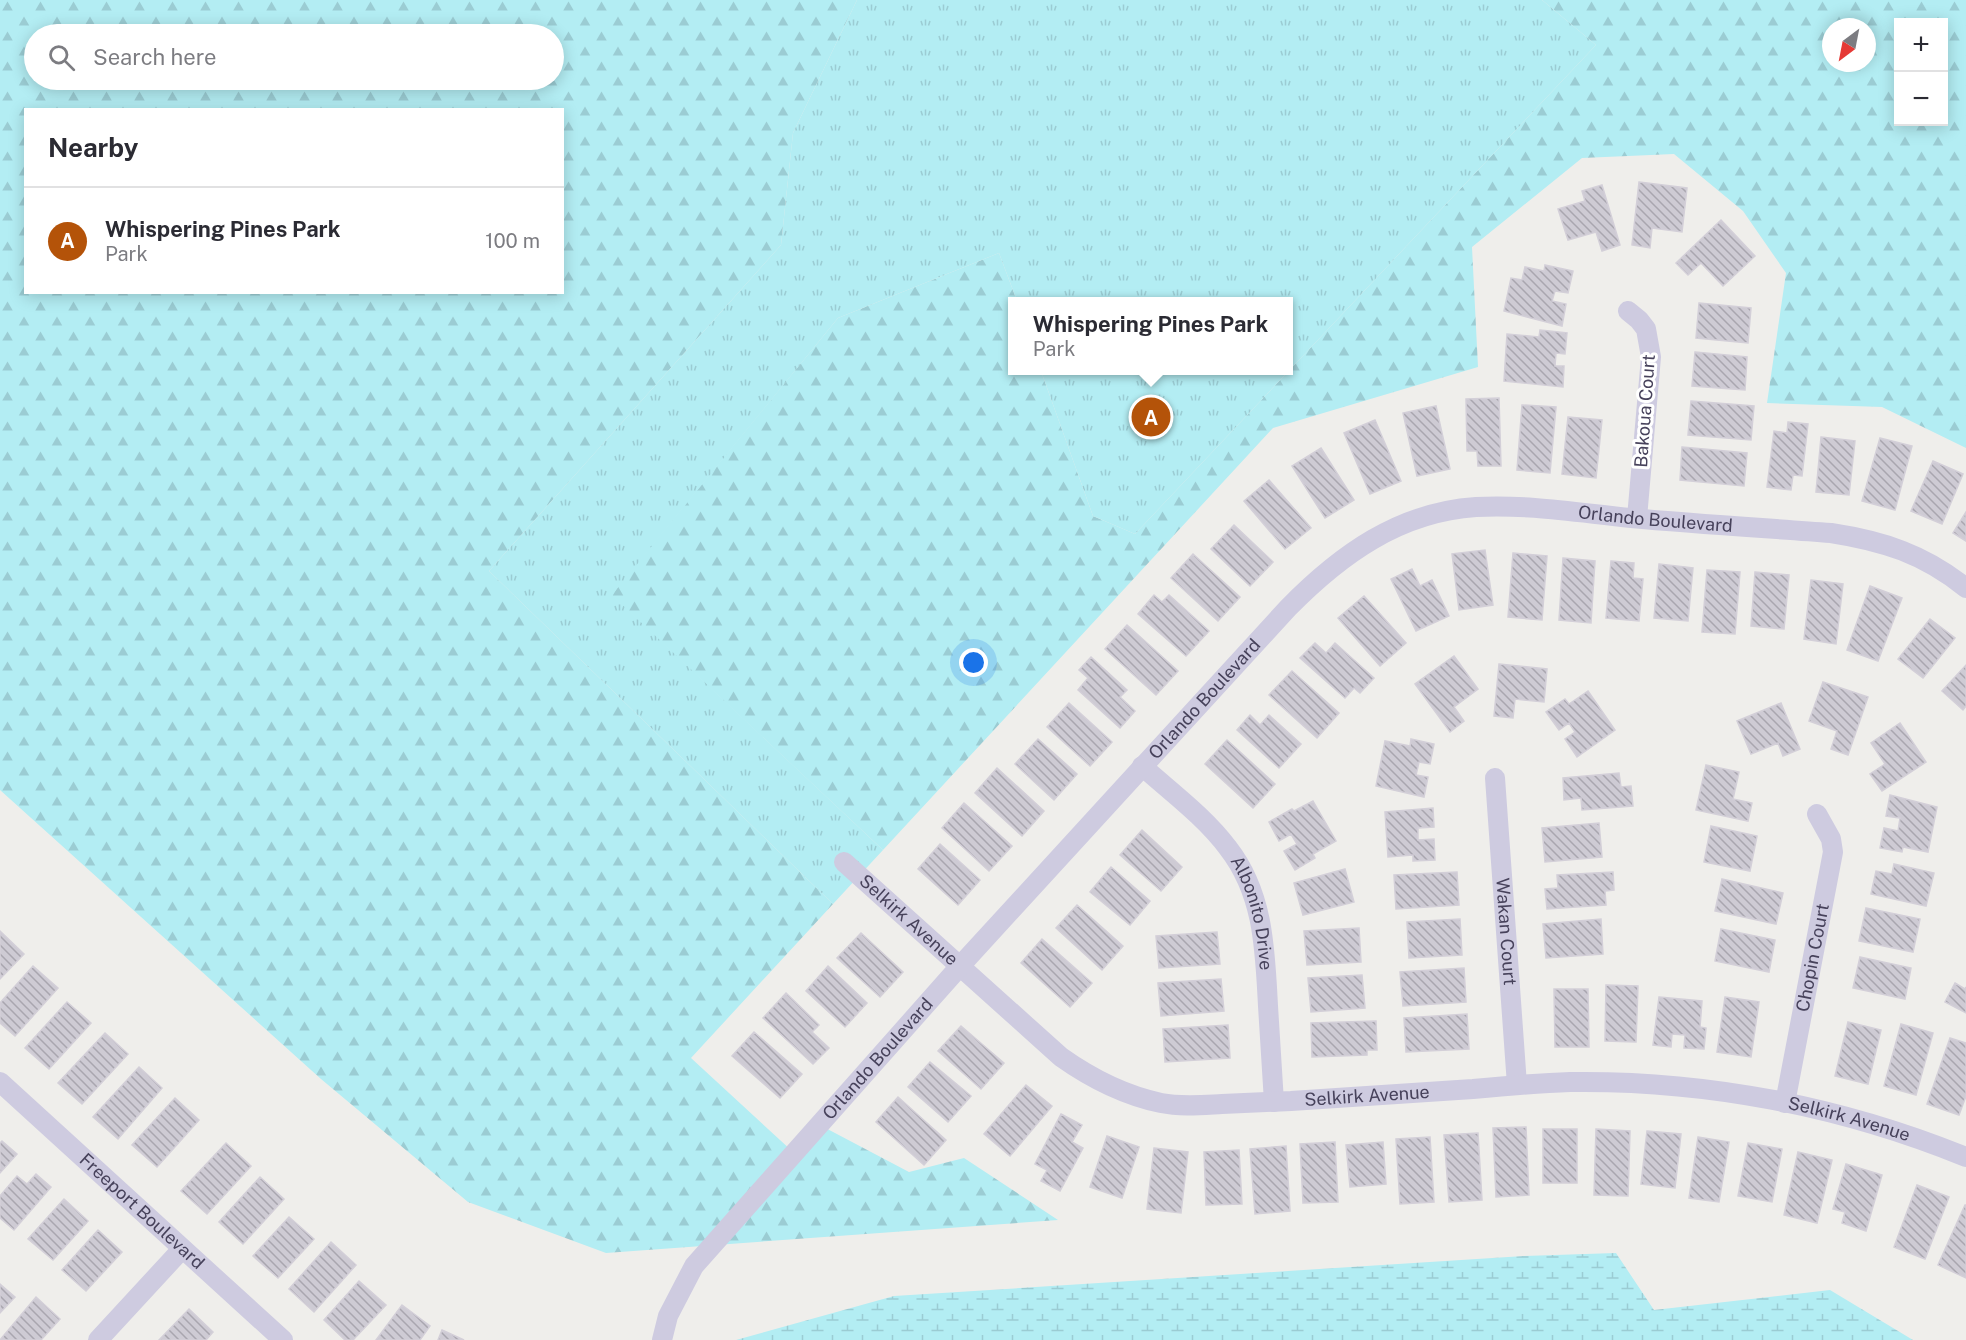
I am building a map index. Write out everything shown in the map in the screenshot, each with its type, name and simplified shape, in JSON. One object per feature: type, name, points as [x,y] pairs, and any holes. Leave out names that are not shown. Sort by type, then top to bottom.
[{"type":"street","name":"Bakoua Court","points":[[1628,311],[1646,329],[1651,357],[1637,518]]},
{"type":"street","name":"Orlando Boulevard","points":[[662,1340],[668,1316],[694,1266],[961,965],[1308,587],[1339,560],[1382,534],[1431,515],[1477,507],[1831,533],[1897,547],[1935,566],[1966,588]]},
{"type":"street","name":"Albonito Drive","points":[[1142,766],[1213,830],[1229,849],[1252,890],[1265,948],[1274,1102]]},
{"type":"street","name":"Wakan Court","points":[[1496,778],[1517,1086]]},
{"type":"street","name":"Chopin Court","points":[[1785,1103],[1833,852],[1831,839],[1817,814]]},
{"type":"street","name":"Selkirk Avenue","points":[[844,862],[1061,1057],[1110,1088],[1164,1103],[1191,1105],[1274,1102],[1569,1082],[1659,1085],[1696,1088],[1785,1103],[1877,1125],[1966,1157]]},
{"type":"street","name":"Freeport Boulevard","points":[[0,1082],[283,1340]]},
{"type":"street","points":[[98,1340],[182,1249]]},
{"type":"green space","points":[[0,0],[857,0],[793,133],[781,245],[489,571],[833,904],[691,1058],[792,1151],[816,1123],[909,1172],[964,1158],[1058,1220],[606,1253],[468,1202],[321,1079],[0,790]]},
{"type":"green space","points":[[857,0],[1542,0],[1596,45],[1293,366],[1293,297],[1016,297],[999,253],[838,318],[612,595],[883,850],[833,904],[489,571],[781,245],[793,133]]},
{"type":"green space","points":[[1542,0],[1966,0],[1966,448],[1882,407],[1767,403],[1786,273],[1743,211],[1674,154],[1582,158],[1472,247],[1478,367],[1273,428],[883,850],[611,595],[838,318],[999,253],[1016,297],[1008,297],[1008,375],[1042,375],[1093,516],[1135,534],[1285,375],[1293,375],[1293,366],[1596,45]]},
{"type":"green space","points":[[1042,375],[1285,375],[1135,534],[1093,516]]},
{"type":"green space","points":[[1616,1253],[1654,1310],[1830,1290],[1913,1340],[736,1340],[894,1296],[1524,1256]]},
{"type":"building","points":[[1639,182],[1687,188],[1682,232],[1652,228],[1650,248],[1632,245]]},
{"type":"building","points":[[1602,185],[1620,245],[1602,251],[1596,232],[1568,240],[1558,209],[1585,201],[1582,191]]},
{"type":"building","points":[[1721,220],[1755,256],[1723,286],[1701,263],[1688,275],[1676,263]]},
{"type":"building","points":[[1545,265],[1573,271],[1568,293],[1555,291],[1552,301],[1566,304],[1562,326],[1504,311],[1511,278],[1522,280],[1525,267],[1544,271]]},
{"type":"building","points":[[1699,303],[1751,308],[1748,343],[1696,338]]},
{"type":"building","points":[[1540,330],[1567,333],[1565,354],[1556,353],[1555,366],[1564,366],[1563,387],[1504,381],[1507,334],[1539,337]]},
{"type":"building","points":[[1695,352],[1747,357],[1745,390],[1692,386]]},
{"type":"building","points":[[1499,398],[1501,466],[1478,466],[1477,451],[1467,451],[1466,399]]},
{"type":"building","points":[[1691,401],[1754,406],[1751,440],[1688,435]]},
{"type":"building","points":[[1522,405],[1556,407],[1550,473],[1517,470]]},
{"type":"building","points":[[1436,406],[1450,469],[1417,476],[1403,413]]},
{"type":"building","points":[[1568,417],[1602,420],[1596,478],[1562,474]]},
{"type":"building","points":[[1375,420],[1401,481],[1370,494],[1344,433]]},
{"type":"building","points":[[1788,422],[1808,424],[1802,476],[1793,475],[1791,490],[1767,487],[1774,431],[1787,433]]},
{"type":"building","points":[[1821,437],[1855,441],[1849,495],[1816,492]]},
{"type":"building","points":[[1880,438],[1912,446],[1895,510],[1862,501]]},
{"type":"building","points":[[1682,447],[1747,453],[1744,486],[1680,480]]},
{"type":"building","points":[[1321,448],[1354,500],[1325,518],[1292,466]]},
{"type":"building","points":[[1933,461],[1963,474],[1942,524],[1911,511]]},
{"type":"building","points":[[1269,480],[1311,528],[1285,549],[1244,501]]},
{"type":"building","points":[[1966,512],[1966,541],[1953,533]]},
{"type":"building","points":[[1234,525],[1273,562],[1250,586],[1211,549]]},
{"type":"building","points":[[1485,550],[1493,605],[1459,610],[1452,554]]},
{"type":"building","points":[[1513,553],[1547,556],[1542,620],[1508,617]]},
{"type":"building","points":[[1193,554],[1240,597],[1218,621],[1171,578]]},
{"type":"building","points":[[1563,558],[1595,561],[1591,623],[1559,620]]},
{"type":"building","points":[[1611,561],[1634,563],[1633,578],[1643,579],[1639,621],[1606,618]]},
{"type":"building","points":[[1659,564],[1693,568],[1688,621],[1654,618]]},
{"type":"building","points":[[1412,569],[1420,586],[1432,580],[1449,616],[1416,631],[1391,579]]},
{"type":"building","points":[[1707,570],[1740,572],[1735,634],[1702,632]]},
{"type":"building","points":[[1755,572],[1789,575],[1784,629],[1751,626]]},
{"type":"building","points":[[1811,580],[1843,584],[1836,644],[1804,639]]},
{"type":"building","points":[[1870,586],[1902,598],[1878,661],[1847,650]]},
{"type":"building","points":[[1154,595],[1162,602],[1169,595],[1209,631],[1186,656],[1138,614]]},
{"type":"building","points":[[1364,596],[1406,643],[1380,666],[1338,618]]},
{"type":"building","points":[[1930,619],[1955,638],[1923,678],[1898,659]]},
{"type":"building","points":[[1127,625],[1178,671],[1156,695],[1105,649]]},
{"type":"building","points":[[1315,643],[1326,653],[1335,643],[1374,678],[1360,693],[1354,688],[1345,698],[1300,658]]},
{"type":"building","points":[[1454,656],[1478,689],[1454,707],[1464,721],[1450,732],[1415,684]]},
{"type":"building","points":[[1091,657],[1127,690],[1120,697],[1135,711],[1120,728],[1078,690],[1088,678],[1079,670]]},
{"type":"building","points":[[1499,664],[1547,669],[1544,702],[1515,699],[1513,718],[1494,716]]},
{"type":"building","points":[[1966,665],[1966,706],[1963,710],[1942,691]]},
{"type":"building","points":[[1292,671],[1339,713],[1317,738],[1269,695]]},
{"type":"building","points":[[1823,682],[1868,697],[1848,755],[1831,749],[1837,731],[1809,721]]},
{"type":"building","points":[[1588,691],[1615,730],[1577,757],[1565,739],[1575,732],[1569,723],[1559,730],[1546,712],[1565,699],[1569,704]]},
{"type":"building","points":[[1069,703],[1112,742],[1090,766],[1047,727]]},
{"type":"building","points":[[1781,703],[1800,749],[1783,756],[1778,743],[1751,754],[1737,721]]},
{"type":"building","points":[[1250,715],[1260,725],[1269,715],[1301,744],[1279,768],[1237,730]]},
{"type":"building","points":[[1900,723],[1926,762],[1882,791],[1870,774],[1885,764],[1871,743]]},
{"type":"building","points":[[1038,739],[1077,774],[1054,800],[1015,764]]},
{"type":"building","points":[[1411,739],[1434,744],[1430,764],[1419,762],[1416,775],[1428,777],[1424,797],[1376,786],[1385,741],[1410,746]]},
{"type":"building","points":[[1227,740],[1275,784],[1253,808],[1205,764]]},
{"type":"building","points":[[1706,765],[1739,772],[1733,799],[1752,803],[1748,821],[1696,810]]},
{"type":"building","points":[[997,768],[1044,811],[1022,836],[975,793]]},
{"type":"building","points":[[1619,773],[1621,787],[1631,786],[1633,806],[1582,810],[1581,798],[1564,800],[1563,778]]},
{"type":"building","points":[[1890,795],[1937,807],[1928,852],[1903,847],[1902,852],[1880,848],[1884,828],[1898,831],[1900,818],[1886,816]]},
{"type":"building","points":[[1313,801],[1336,841],[1313,854],[1315,858],[1295,870],[1284,851],[1297,844],[1291,834],[1279,841],[1269,822],[1292,809],[1294,811]]},
{"type":"building","points":[[964,803],[1012,846],[989,871],[942,828]]},
{"type":"building","points":[[1433,808],[1434,827],[1418,828],[1418,840],[1434,839],[1435,860],[1413,861],[1413,855],[1388,857],[1385,812]]},
{"type":"building","points":[[1599,823],[1602,857],[1545,862],[1542,828]]},
{"type":"building","points":[[1711,826],[1757,836],[1750,871],[1704,862]]},
{"type":"building","points":[[1142,830],[1182,867],[1161,891],[1120,855]]},
{"type":"building","points":[[940,844],[980,880],[958,905],[918,869]]},
{"type":"building","points":[[1894,864],[1934,873],[1926,906],[1871,894],[1876,871],[1892,874]]},
{"type":"building","points":[[1111,867],[1150,901],[1130,925],[1090,892]]},
{"type":"building","points":[[1345,869],[1354,902],[1303,915],[1294,883]]},
{"type":"building","points":[[1457,872],[1459,905],[1396,909],[1394,875]]},
{"type":"building","points":[[1613,872],[1614,890],[1605,891],[1606,905],[1547,909],[1545,889],[1558,888],[1557,875]]},
{"type":"building","points":[[1722,879],[1783,893],[1776,924],[1715,911]]},
{"type":"building","points":[[1077,905],[1123,946],[1102,970],[1056,928]]},
{"type":"building","points":[[1866,908],[1920,919],[1913,952],[1859,941]]},
{"type":"building","points":[[1460,919],[1462,955],[1409,958],[1407,922]]},
{"type":"building","points":[[1601,919],[1603,954],[1546,958],[1543,924]]},
{"type":"building","points":[[1359,928],[1361,962],[1307,965],[1304,931]]},
{"type":"building","points":[[1721,929],[1775,940],[1769,972],[1715,961]]},
{"type":"building","points":[[0,931],[24,954],[0,979]]},
{"type":"building","points":[[1217,932],[1220,964],[1159,968],[1156,936]]},
{"type":"building","points":[[861,933],[903,972],[880,997],[837,958]]},
{"type":"building","points":[[1042,939],[1092,983],[1070,1007],[1021,963]]},
{"type":"building","points":[[1860,957],[1911,968],[1905,999],[1853,988]]},
{"type":"building","points":[[33,966],[58,988],[15,1036],[0,1023],[0,1003]]},
{"type":"building","points":[[828,966],[867,1003],[845,1027],[806,991]]},
{"type":"building","points":[[1464,968],[1466,1002],[1403,1006],[1400,972]]},
{"type":"building","points":[[1362,975],[1365,1008],[1311,1012],[1308,978]]},
{"type":"building","points":[[1221,979],[1224,1011],[1161,1016],[1158,983]]},
{"type":"building","points":[[1955,983],[1965,989],[1966,987],[1966,1013],[1945,1002]]},
{"type":"building","points":[[1606,985],[1638,986],[1636,1042],[1605,1041]]},
{"type":"building","points":[[1554,989],[1588,989],[1589,1047],[1555,1047]]},
{"type":"building","points":[[786,993],[819,1025],[812,1032],[829,1048],[813,1064],[763,1018]]},
{"type":"building","points":[[1659,997],[1702,1001],[1700,1027],[1706,1028],[1704,1049],[1684,1048],[1685,1035],[1672,1034],[1671,1047],[1653,1045]]},
{"type":"building","points":[[1725,997],[1759,1002],[1751,1057],[1717,1052]]},
{"type":"building","points":[[67,1002],[91,1023],[49,1069],[25,1048]]},
{"type":"building","points":[[1467,1014],[1469,1049],[1406,1052],[1404,1018]]},
{"type":"building","points":[[1376,1021],[1377,1050],[1367,1050],[1367,1055],[1312,1057],[1311,1023]]},
{"type":"building","points":[[1848,1022],[1881,1030],[1868,1084],[1835,1076]]},
{"type":"building","points":[[1901,1024],[1933,1033],[1916,1095],[1884,1086]]},
{"type":"building","points":[[1228,1025],[1230,1058],[1165,1062],[1163,1029]]},
{"type":"building","points":[[961,1026],[1004,1063],[981,1089],[938,1051]]},
{"type":"building","points":[[754,1032],[802,1074],[780,1098],[732,1056]]},
{"type":"building","points":[[105,1033],[128,1054],[82,1104],[58,1083]]},
{"type":"building","points":[[1950,1038],[1966,1043],[1966,1096],[1959,1115],[1927,1104]]},
{"type":"building","points":[[930,1062],[971,1096],[948,1122],[908,1087]]},
{"type":"building","points":[[139,1067],[162,1088],[118,1139],[93,1117]]},
{"type":"building","points":[[1026,1085],[1052,1106],[1010,1156],[984,1134]]},
{"type":"building","points":[[898,1097],[946,1140],[924,1165],[876,1122]]},
{"type":"building","points":[[175,1098],[199,1120],[157,1167],[132,1145]]},
{"type":"building","points":[[1061,1114],[1082,1125],[1072,1142],[1083,1148],[1060,1191],[1041,1181],[1047,1170],[1035,1164]]},
{"type":"building","points":[[1526,1127],[1529,1195],[1496,1197],[1493,1128]]},
{"type":"building","points":[[1543,1129],[1577,1129],[1577,1183],[1543,1183]]},
{"type":"building","points":[[1596,1129],[1630,1131],[1628,1196],[1594,1195]]},
{"type":"building","points":[[1647,1131],[1681,1134],[1675,1188],[1641,1184]]},
{"type":"building","points":[[1478,1133],[1482,1200],[1449,1202],[1444,1135]]},
{"type":"building","points":[[1107,1136],[1139,1147],[1122,1198],[1090,1187]]},
{"type":"building","points":[[1430,1137],[1434,1202],[1400,1204],[1396,1139]]},
{"type":"building","points":[[1698,1137],[1729,1142],[1719,1202],[1689,1198]]},
{"type":"building","points":[[2,1141],[17,1154],[0,1173],[0,1143]]},
{"type":"building","points":[[1335,1142],[1338,1202],[1303,1203],[1300,1144]]},
{"type":"building","points":[[1383,1142],[1386,1184],[1350,1187],[1346,1145]]},
{"type":"building","points":[[226,1143],[251,1166],[207,1214],[181,1191]]},
{"type":"building","points":[[1748,1143],[1782,1149],[1772,1202],[1738,1196]]},
{"type":"building","points":[[1286,1146],[1290,1211],[1255,1214],[1250,1149]]},
{"type":"building","points":[[1154,1148],[1188,1152],[1181,1213],[1147,1209]]},
{"type":"building","points":[[1239,1150],[1242,1204],[1206,1205],[1204,1152]]},
{"type":"building","points":[[1798,1152],[1832,1160],[1817,1223],[1784,1215]]},
{"type":"building","points":[[1846,1164],[1882,1175],[1866,1231],[1842,1223],[1845,1212],[1833,1209]]},
{"type":"building","points":[[36,1174],[51,1187],[14,1230],[0,1218],[0,1196],[17,1176],[27,1184]]},
{"type":"building","points":[[260,1177],[284,1199],[243,1244],[219,1222]]},
{"type":"building","points":[[1917,1185],[1949,1197],[1925,1259],[1894,1247]]},
{"type":"building","points":[[64,1199],[88,1221],[53,1260],[28,1239]]},
{"type":"building","points":[[1966,1205],[1966,1278],[1938,1265]]},
{"type":"building","points":[[289,1217],[314,1239],[278,1278],[253,1256]]},
{"type":"building","points":[[98,1230],[122,1252],[86,1291],[62,1270]]},
{"type":"building","points":[[331,1242],[356,1265],[314,1312],[289,1289]]},
{"type":"building","points":[[359,1281],[386,1305],[353,1340],[345,1340],[324,1320]]},
{"type":"building","points":[[0,1284],[15,1297],[0,1313]]},
{"type":"building","points":[[36,1297],[60,1319],[41,1340],[0,1340]]},
{"type":"building","points":[[402,1305],[430,1326],[420,1340],[376,1340]]},
{"type":"building","points":[[189,1309],[213,1332],[206,1340],[159,1340]]},
{"type":"building","points":[[442,1330],[464,1340],[438,1340]]},
{"type":"place","name":"Whispering Pines Park","points":[[1151,417]]}]
